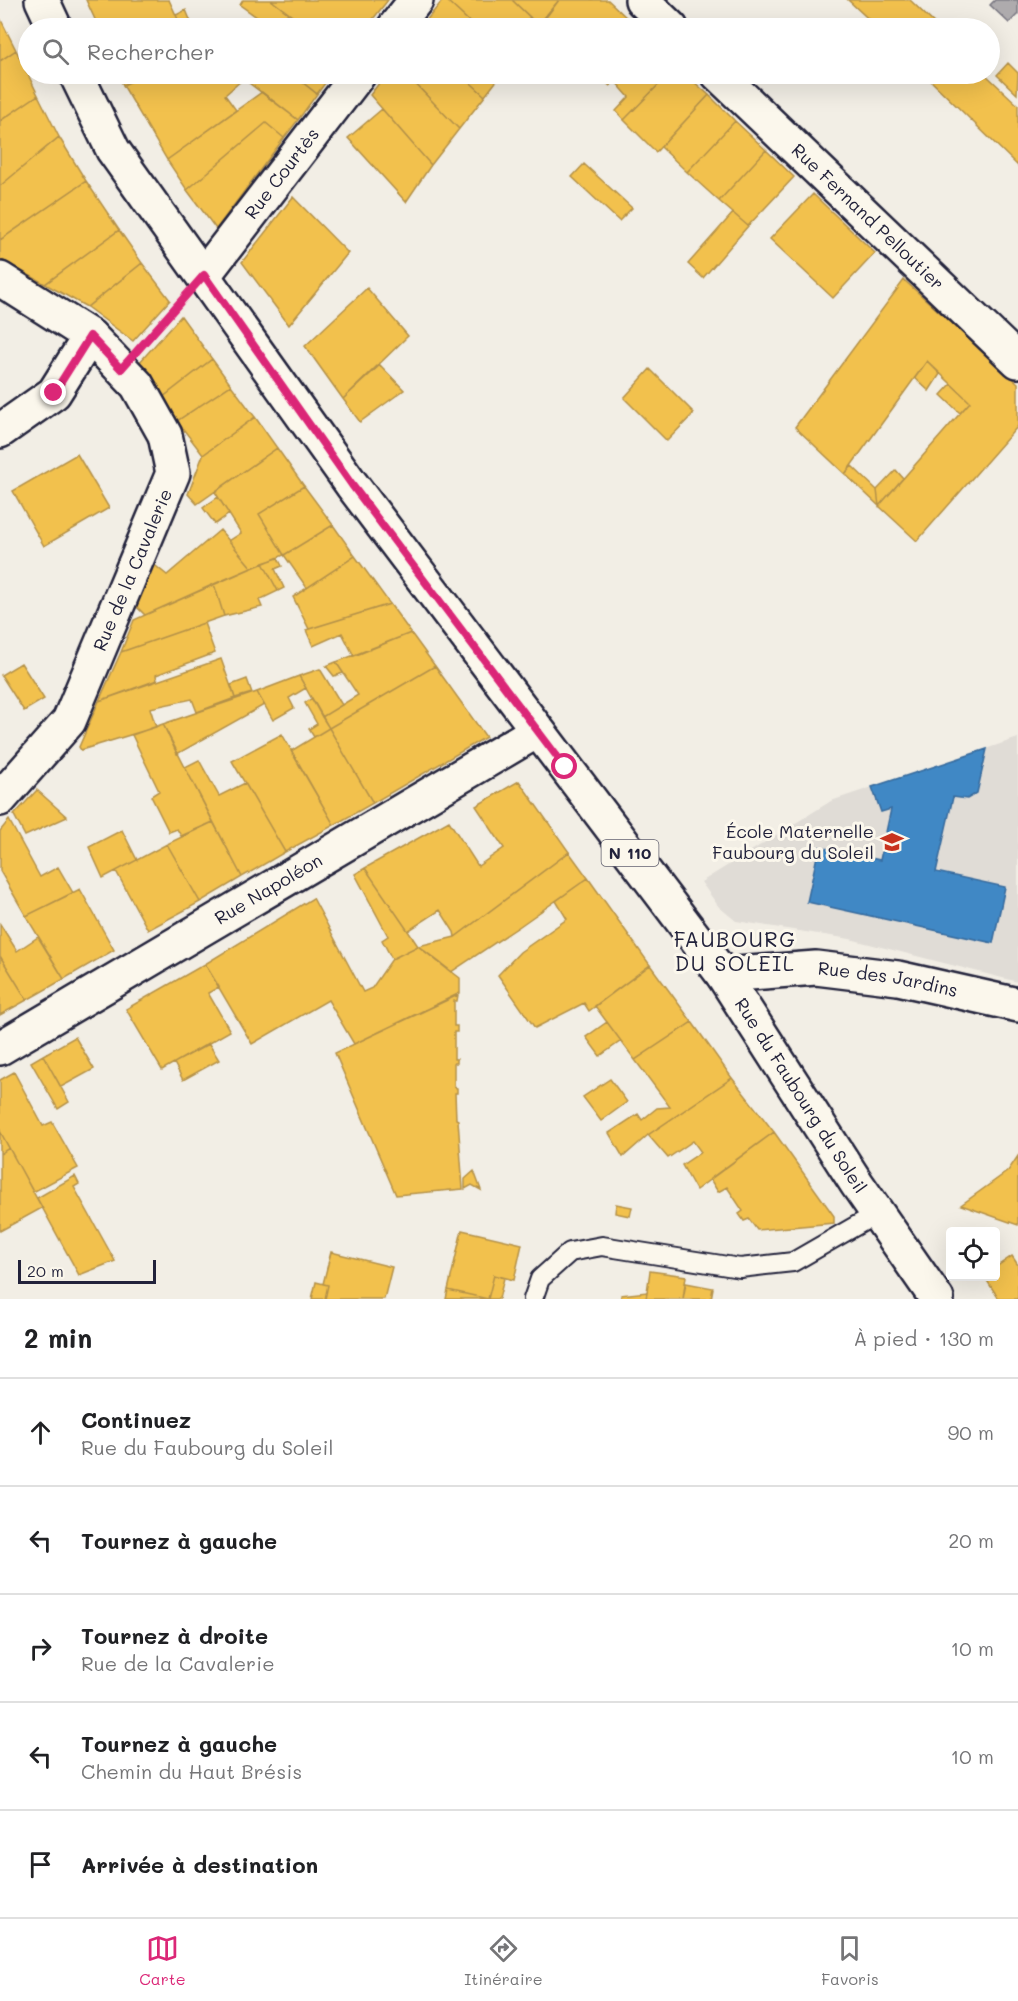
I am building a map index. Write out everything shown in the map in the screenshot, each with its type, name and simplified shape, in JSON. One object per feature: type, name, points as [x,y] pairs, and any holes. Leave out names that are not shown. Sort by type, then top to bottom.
[{"type":"street","points":[[42,0],[50,18]]},
{"type":"street","points":[[402,18],[416,0]]},
{"type":"street","points":[[642,0],[661,18]]},
{"type":"street","name":"Rue du Faubourg du Soleil","points":[[81,84],[113,150],[352,485],[723,975],[878,1214],[937,1299]]},
{"type":"street","name":"Rue Courtès","points":[[204,275],[351,84]]},
{"type":"street","name":"Rue Fernand Pelloutier","points":[[728,84],[1018,361]]},
{"type":"street","name":"Rue de la Cavalerie","points":[[0,279],[90,336],[121,369],[136,386],[165,435],[174,473],[69,721],[0,799]]},
{"type":"street","points":[[0,431],[54,393],[90,336]]},
{"type":"street","name":"Rue Napoléon","points":[[0,1048],[537,731]]},
{"type":"street","name":"Rue des Jardins","points":[[723,975],[816,968],[898,978],[1018,1005]]},
{"type":"lane","points":[[533,1299],[540,1279],[570,1252],[602,1246],[740,1268],[793,1262],[878,1214]]},
{"type":"path","points":[[121,369],[204,275]]},
{"type":"shaded area","points":[[995,0],[1018,0],[1018,14],[1009,23],[990,5]]},
{"type":"shaded area","name":"École Maternelle Faubourg du Soleil","points":[[1018,738],[1018,982],[850,939],[736,921],[719,907],[701,882],[831,801]]},
{"type":"building: Logements","points":[[86,0],[169,0],[177,18],[94,18]]},
{"type":"building: Logements","points":[[243,0],[271,0],[288,13],[284,18],[258,18],[240,5]]},
{"type":"building: Logements","points":[[271,0],[388,0],[374,18],[295,18]]},
{"type":"building: Logements","points":[[443,0],[446,0],[465,18],[428,18]]},
{"type":"building: Logements","points":[[446,0],[512,0],[530,17],[529,18],[465,18]]},
{"type":"building: Logements","points":[[512,0],[559,0],[544,18],[531,18]]},
{"type":"building: Logements","points":[[559,0],[608,0],[627,18],[546,18]]},
{"type":"building: Logements","points":[[848,0],[910,0],[929,18],[867,18]]},
{"type":"building: Logements","points":[[186,10],[189,18],[177,18],[176,15]]},
{"type":"building: Logements","points":[[288,13],[295,18],[284,18]]},
{"type":"building: Logements","points":[[0,18],[16,50],[0,61]]},
{"type":"building: Logements","points":[[16,50],[18,84],[33,84],[38,95],[0,121],[0,61]]},
{"type":"building: Logements","points":[[1008,63],[1018,73],[1017,94],[1000,78],[1000,72]]},
{"type":"building: Logements","points":[[237,84],[225,95],[236,110],[167,160],[123,85]]},
{"type":"building: Logements","points":[[250,84],[304,84],[317,94],[298,120]]},
{"type":"building: Logements","points":[[304,84],[324,84],[317,94]]},
{"type":"building: Logements","points":[[378,84],[416,84],[459,129],[431,165],[370,95]]},
{"type":"building: Logements","points":[[416,84],[472,84],[485,96],[459,129]]},
{"type":"building: Logements","points":[[472,84],[494,84],[485,96]]},
{"type":"building: Logements","points":[[618,84],[659,84],[624,120],[616,111],[629,97]]},
{"type":"building: Logements","points":[[659,84],[696,84],[709,95],[656,152],[624,120]]},
{"type":"building: Logements","points":[[934,84],[996,84],[1018,105],[1018,166]]},
{"type":"building: Logements","points":[[262,92],[298,120],[284,138],[266,123],[187,190],[167,160]]},
{"type":"building: Logements","points":[[38,95],[59,137],[0,186],[0,121]]},
{"type":"building: Logements","points":[[709,95],[735,121],[687,172],[661,147]]},
{"type":"building: Logements","points":[[382,109],[431,165],[406,202],[348,138]]},
{"type":"building: Logements","points":[[735,121],[766,150],[719,201],[687,172]]},
{"type":"building: Logements","points":[[266,123],[284,138],[216,229],[187,190]]},
{"type":"building: Logements","points":[[59,137],[86,181],[0,240],[0,186]]},
{"type":"building: Logements","points":[[766,150],[794,177],[748,226],[719,201]]},
{"type":"building: Logements","points":[[584,164],[632,208],[619,221],[572,177]]},
{"type":"building: Logements","points":[[86,181],[119,230],[45,284],[0,259],[0,240]]},
{"type":"building: Logements","points":[[813,194],[875,253],[833,298],[770,239]]},
{"type":"building: Logements","points":[[293,197],[348,253],[289,325],[242,262]]},
{"type":"building: Logements","points":[[733,213],[748,226],[703,278],[688,264]]},
{"type":"building: Logements","points":[[119,230],[142,263],[87,307],[45,284]]},
{"type":"building: Logements","points":[[142,263],[170,300],[133,341],[87,307]]},
{"type":"building: Logements","points":[[904,280],[1018,383],[1018,426],[917,541],[879,506],[970,402],[927,361],[845,474],[795,427]]},
{"type":"building: Logements","points":[[367,288],[408,336],[343,399],[305,346]]},
{"type":"building: Logements","points":[[181,316],[212,359],[162,398],[138,364]]},
{"type":"building: Logements","points":[[212,359],[231,385],[177,421],[162,398]]},
{"type":"building: Logements","points":[[927,361],[940,374],[929,391],[915,378]]},
{"type":"building: Logements","points":[[380,365],[404,390],[360,422],[343,399]]},
{"type":"building: Logements","points":[[650,369],[694,413],[667,441],[624,398]]},
{"type":"building: Logements","points":[[951,384],[970,402],[960,413],[941,395]]},
{"type":"building: Logements","points":[[231,385],[255,417],[203,455],[177,421]]},
{"type":"building: Logements","points":[[255,417],[277,448],[197,504],[188,494],[203,455]]},
{"type":"building: Logements","points":[[277,448],[304,486],[259,514],[284,555],[252,568],[229,541],[241,533],[215,492]]},
{"type":"building: Logements","points":[[77,454],[109,508],[44,546],[13,491]]},
{"type":"building: Logements","points":[[852,466],[877,490],[879,506],[845,474]]},
{"type":"building: Logements","points":[[896,470],[903,478],[879,506],[877,490]]},
{"type":"building: Logements","points":[[304,486],[333,525],[284,555],[259,514]]},
{"type":"building: Logements","points":[[218,497],[229,514],[215,524],[203,508]]},
{"type":"building: Logements","points":[[333,525],[355,556],[307,588],[284,555]]},
{"type":"building: Logements","points":[[220,530],[252,568],[145,615],[134,604],[152,563],[167,575]]},
{"type":"building: Logements","points":[[355,556],[390,604],[309,629],[293,597]]},
{"type":"building: Logements","points":[[278,558],[282,566],[275,569],[284,588],[278,591],[263,563]]},
{"type":"building: Logements","points":[[263,563],[278,591],[259,600],[262,607],[224,616],[214,584]]},
{"type":"building: Logements","points":[[214,584],[224,616],[121,652],[134,620]]},
{"type":"building: Logements","points":[[390,604],[411,633],[354,656],[342,633],[313,646],[306,630]]},
{"type":"building: Logements","points":[[204,623],[215,653],[156,675],[157,680],[99,701],[121,652]]},
{"type":"building: Logements","points":[[411,633],[435,666],[329,728],[322,717],[358,695],[336,662]]},
{"type":"building: Logements","points":[[221,659],[235,698],[197,712],[192,699],[150,708],[156,727],[81,750],[79,747],[99,701]]},
{"type":"building: Logements","points":[[336,662],[343,673],[334,676],[326,666]]},
{"type":"building: Logements","points":[[21,663],[44,699],[24,711],[1,675]]},
{"type":"building: Logements","points":[[435,666],[486,737],[373,803],[329,728]]},
{"type":"building: Logements","points":[[320,669],[342,705],[322,717],[299,676]]},
{"type":"building: Logements","points":[[299,676],[306,688],[289,698],[294,708],[273,720],[257,692]]},
{"type":"building: Logements","points":[[247,679],[252,693],[235,698],[231,685]]},
{"type":"building: Logements","points":[[257,692],[264,705],[177,754],[163,724]]},
{"type":"building: Logements","points":[[312,698],[329,728],[314,737],[309,729],[317,724],[305,703]]},
{"type":"building: Logements","points":[[163,724],[213,822],[181,836],[177,829],[169,832],[151,796],[159,791],[132,735]]},
{"type":"building: Logements","points":[[329,728],[373,803],[334,825],[291,751]]},
{"type":"building: Logements","points":[[282,734],[334,825],[285,852],[232,761]]},
{"type":"building: Logements","points":[[199,760],[219,796],[245,783],[285,852],[242,877],[185,767]]},
{"type":"building: Logements","points":[[519,781],[569,852],[455,937],[440,910],[408,931],[365,868],[449,821],[478,866],[504,848],[476,806]]},
{"type":"building: Logements","points":[[37,790],[67,817],[25,836],[14,815]]},
{"type":"building: Logements","points":[[9,820],[40,877],[58,867],[73,893],[26,916],[0,871],[0,831]]},
{"type":"building: Logements","points":[[213,822],[242,877],[200,902],[167,844]]},
{"type":"building: Logements","points":[[122,830],[137,860],[103,878],[89,847]]},
{"type":"building: Logements","points":[[167,844],[200,902],[148,930],[116,871]]},
{"type":"building: Logements","points":[[569,852],[588,878],[451,972],[418,946],[455,937]]},
{"type":"building: Logements","points":[[365,868],[418,946],[392,959],[382,940],[388,936],[355,874]]},
{"type":"building: Logements","points":[[588,878],[650,965],[589,1011],[584,1003],[535,1028],[498,975],[520,952],[567,919],[556,901]]},
{"type":"building: Logements","points":[[80,889],[114,950],[64,979],[26,916]]},
{"type":"building: Logements","points":[[313,898],[363,992],[372,988],[392,959],[418,946],[460,978],[460,993],[354,1044],[328,1000],[252,1044],[205,964]]},
{"type":"building: Logements","points":[[0,924],[17,951],[38,937],[64,979],[27,1000],[0,956]]},
{"type":"building: Logements","points":[[0,956],[27,1000],[0,1015]]},
{"type":"building: Logements","points":[[205,964],[219,987],[208,993],[230,1031],[162,1070],[126,1009]]},
{"type":"building: Logements","points":[[650,965],[692,1022],[635,1060],[595,1006]]},
{"type":"building: Logements","points":[[458,995],[457,1001],[454,1001],[454,1026],[457,1026],[457,1032],[454,1032],[454,1059],[457,1059],[457,1063],[454,1063],[454,1087],[457,1088],[457,1093],[455,1093],[456,1119],[458,1120],[463,1189],[396,1195],[335,1053]]},
{"type":"building: Logements","points":[[607,1022],[621,1041],[600,1056],[586,1037]]},
{"type":"building: Logements","points":[[692,1022],[732,1078],[648,1135],[623,1157],[609,1133],[638,1114],[642,1120],[657,1108],[670,1107],[635,1060]]},
{"type":"building: Logements","points":[[75,1037],[94,1069],[61,1087],[43,1055]]},
{"type":"building: Logements","points":[[209,1044],[219,1060],[183,1080],[174,1063]]},
{"type":"building: Logements","points":[[43,1055],[69,1102],[58,1109],[31,1062]]},
{"type":"building: Logements","points":[[14,1072],[43,1126],[52,1122],[78,1168],[33,1192],[0,1131],[0,1080]]},
{"type":"building: Logements","points":[[732,1078],[774,1132],[696,1190],[682,1165],[701,1152],[693,1141],[668,1158],[648,1135]]},
{"type":"building: Logements","points":[[610,1079],[627,1102],[601,1121],[583,1097]]},
{"type":"building: Logements","points":[[0,1131],[9,1148],[0,1154]]},
{"type":"building: Logements","points":[[774,1132],[834,1216],[834,1223],[757,1230],[749,1219],[744,1221],[739,1214],[743,1211],[727,1187],[718,1192],[710,1179]]},
{"type":"building: Logements","points":[[9,1148],[42,1208],[0,1231],[0,1154]]},
{"type":"building: Logements","points":[[1018,1156],[1018,1225],[961,1205],[1008,1171]]},
{"type":"building: Logements","points":[[474,1171],[481,1190],[472,1185],[465,1189],[465,1179]]},
{"type":"building: Logements","points":[[75,1176],[79,1184],[74,1187],[115,1261],[79,1275],[37,1198]]},
{"type":"building: Logements","points":[[616,1204],[632,1207],[630,1216],[615,1213]]},
{"type":"building: Logements","points":[[462,1230],[522,1244],[514,1280],[494,1275],[488,1299],[448,1290]]},
{"type":"building: Logements","points":[[331,1252],[392,1267],[384,1299],[325,1299],[328,1285],[323,1284]]},
{"type":"building: Logements","points":[[1012,1256],[1018,1265],[1018,1299],[999,1299],[987,1281],[1000,1281],[1000,1264]]},
{"type":"building: Logements","points":[[650,1271],[686,1276],[683,1299],[646,1299]]},
{"type":"building: Logements","points":[[494,1275],[504,1278],[499,1299],[488,1299]]},
{"type":"building: Logements","points":[[316,1282],[328,1285],[325,1299],[312,1299]]},
{"type":"building: Logements","points":[[686,1283],[713,1288],[711,1299],[683,1299]]},
{"type":"building: Logements","points":[[448,1290],[488,1299],[446,1299]]},
{"type":"building: Logements","points":[[647,1292],[646,1299],[621,1299],[621,1295]]},
{"type":"building: Écoles","points":[[987,749],[977,793],[967,799],[953,797],[936,872],[1005,887],[993,943],[807,902],[819,847],[880,860],[891,809],[881,812],[872,787]]},
{"type":"place","name":"École Maternelle Faubourg du Soleil","points":[[892,842]]},
{"type":"district","name":"FAUBOURG DU SOLEIL","points":[[735,952]]},
{"type":"route","points":[[54,393],[90,336],[121,369],[204,275],[352,485],[565,767]]}]
